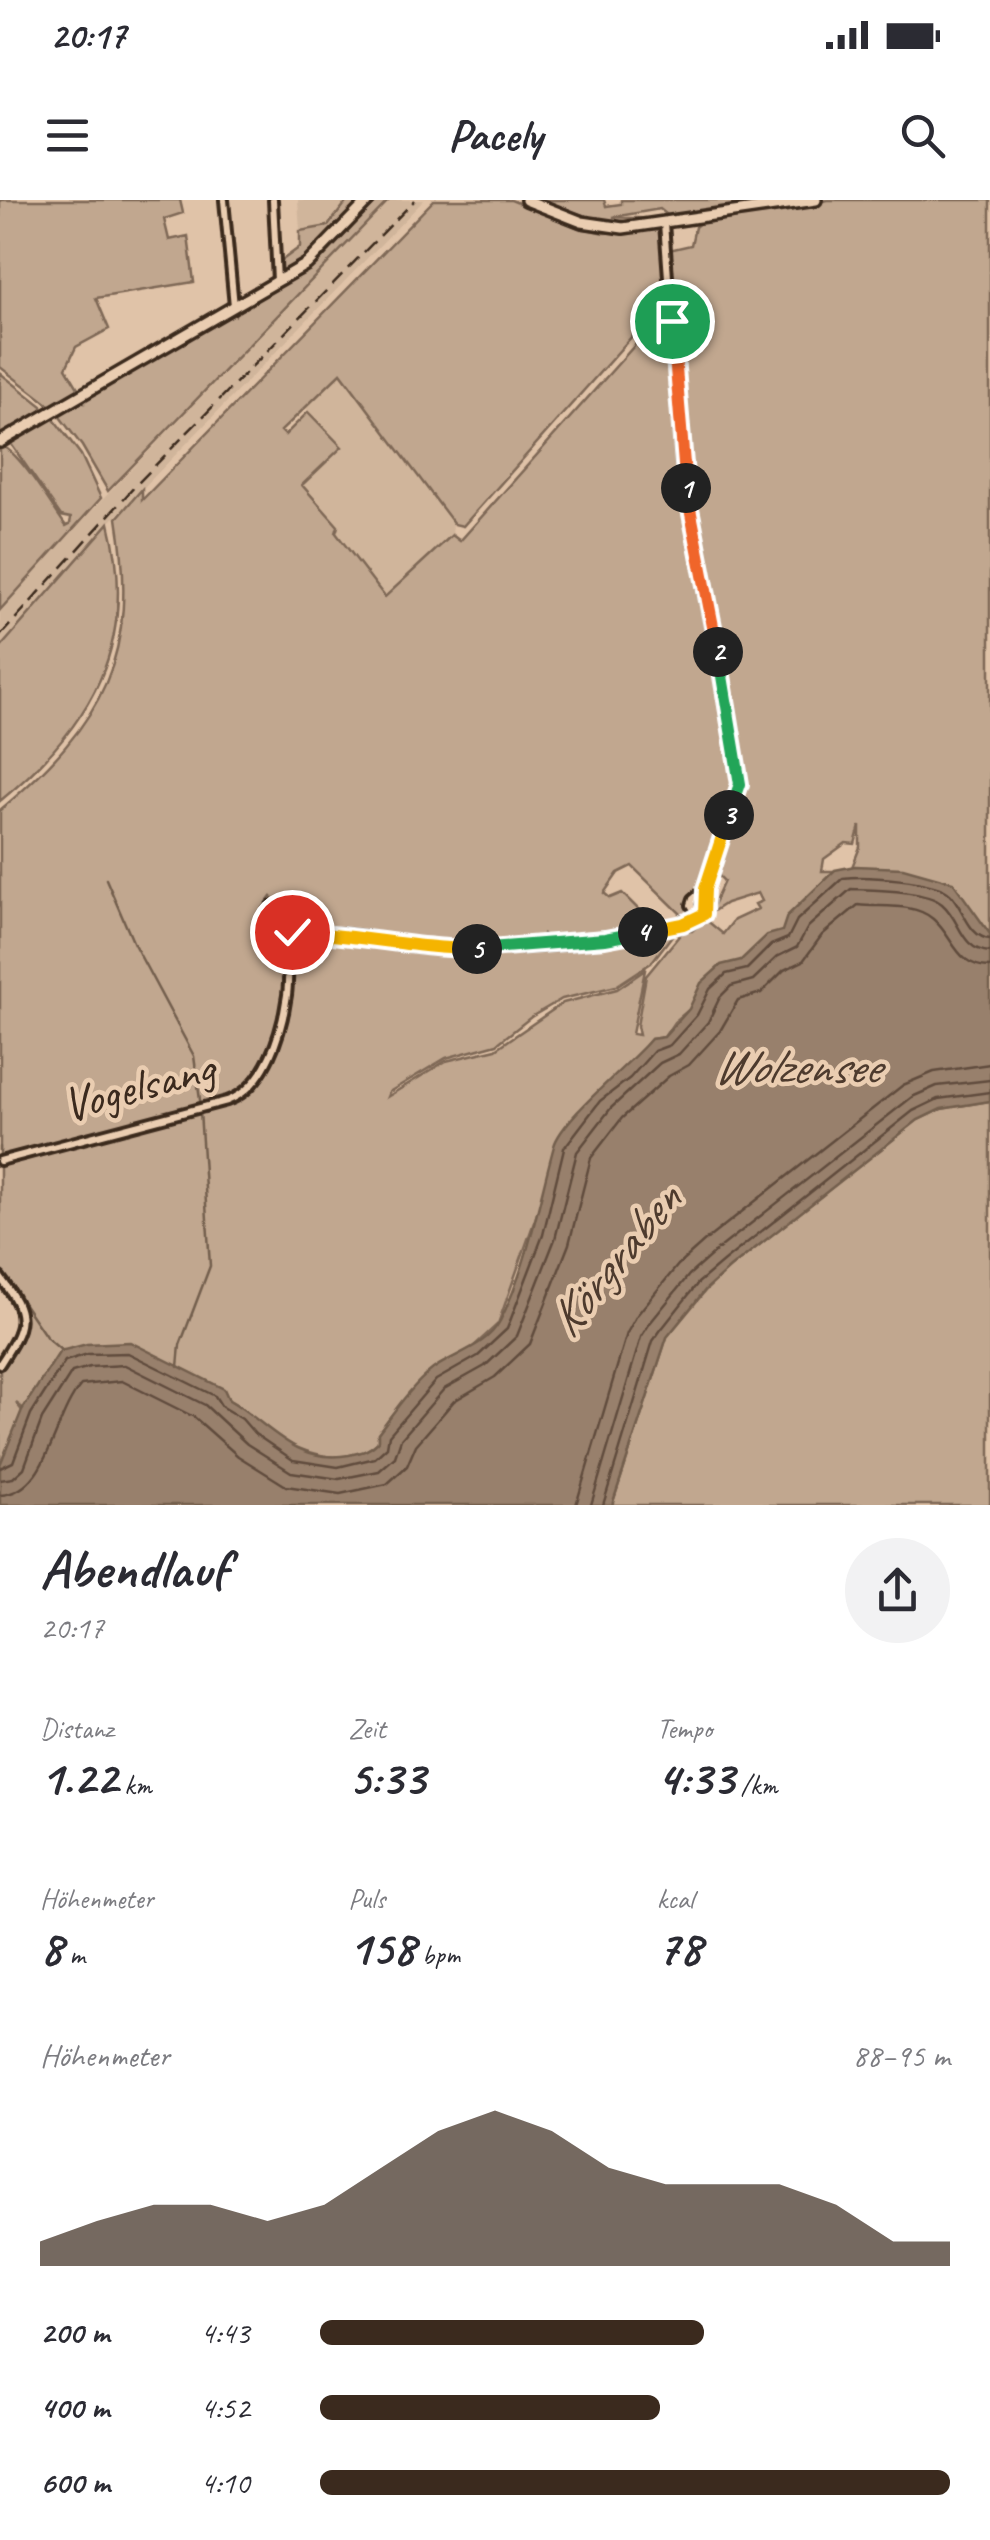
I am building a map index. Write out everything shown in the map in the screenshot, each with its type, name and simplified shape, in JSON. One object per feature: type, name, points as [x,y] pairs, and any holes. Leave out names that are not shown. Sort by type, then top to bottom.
[{"type":"main road","points":[[0,442],[318,256],[369,200]]},
{"type":"main road","points":[[526,200],[607,228],[816,200]]},
{"type":"street","points":[[224,200],[234,307]]},
{"type":"street","points":[[272,200],[277,282]]},
{"type":"street","points":[[272,906],[279,910],[292,932],[343,933],[410,947],[481,949],[605,939],[683,924],[704,914],[705,889],[740,784],[682,468],[664,223]]},
{"type":"street","points":[[698,916],[691,906],[705,889]]},
{"type":"street","name":"Vogelsang","points":[[0,1161],[248,1092],[265,1064],[283,1019],[292,932]]},
{"type":"street","points":[[0,1277],[21,1306],[23,1318],[0,1364]]},
{"type":"shaded area","points":[[0,200],[180,200],[183,213],[164,219],[169,240],[188,236],[194,282],[96,298],[109,329],[76,347],[66,368],[80,391],[52,407],[0,367]]},
{"type":"shaded area","points":[[298,200],[348,200],[329,226],[300,231]]},
{"type":"shaded area","points":[[348,200],[364,200],[308,259],[281,275],[281,261],[300,247],[300,231],[328,226]]},
{"type":"shaded area","points":[[378,200],[389,200],[108,491],[57,413],[77,402],[84,403],[84,396],[231,312],[235,315],[236,309],[316,265]]},
{"type":"shaded area","points":[[389,200],[424,200],[109,523],[0,648],[0,610],[21,585]]},
{"type":"shaded area","points":[[434,200],[511,200],[577,227],[604,233],[659,230],[666,298],[463,526],[454,524],[341,373],[281,431],[285,435],[308,412],[342,447],[302,485],[338,526],[336,533],[385,597],[452,535],[460,541],[659,318],[666,317],[681,470],[738,783],[704,882],[688,901],[691,912],[685,918],[632,866],[618,873],[604,893],[610,898],[622,893],[654,925],[549,941],[543,934],[540,941],[534,942],[435,946],[362,932],[303,928],[271,897],[263,908],[282,925],[283,988],[268,1056],[247,1089],[226,1099],[0,1158],[0,810],[66,747],[106,682],[123,609],[117,518],[142,489],[142,500]]},
{"type":"shaded area","points":[[543,200],[604,200],[606,206],[621,204],[621,200],[803,200],[672,219],[660,209],[613,217],[659,219],[626,222],[586,216]]},
{"type":"shaded area","points":[[828,200],[990,200],[990,934],[945,897],[909,882],[852,867],[860,847],[860,826],[855,844],[846,843],[824,859],[822,871],[834,871],[834,881],[802,915],[674,1022],[664,1037],[651,1039],[646,1045],[647,1057],[539,1208],[498,1324],[472,1348],[439,1365],[393,1413],[378,1433],[378,1442],[366,1451],[337,1457],[306,1451],[278,1438],[236,1404],[214,1393],[125,1364],[63,1350],[28,1412],[16,1403],[27,1417],[0,1479],[0,1369],[21,1334],[25,1319],[23,1307],[0,1276],[0,1164],[241,1096],[264,1072],[280,1041],[291,992],[290,957],[298,939],[340,936],[411,951],[478,954],[545,949],[677,929],[651,963],[616,986],[562,999],[497,1044],[446,1058],[389,1092],[387,1097],[446,1061],[496,1049],[563,1003],[617,989],[645,970],[632,1034],[639,1035],[637,1026],[646,976],[683,931],[692,931],[705,919],[723,934],[734,920],[758,909],[755,904],[762,901],[758,893],[726,903],[709,914],[724,881],[713,870],[742,783],[684,469],[669,250],[691,245],[695,227],[702,221]]},
{"type":"shaded area","points":[[0,373],[42,406],[42,414],[0,438]]},
{"type":"shaded area","points":[[341,373],[453,524],[452,535],[385,597],[302,485],[342,447],[305,407]]},
{"type":"shaded area","points":[[53,418],[81,455],[101,498],[0,610],[0,446],[16,457],[66,526],[70,524],[71,518],[61,516],[11,444],[12,438]]},
{"type":"shaded area","points":[[109,523],[117,566],[118,607],[112,644],[100,679],[83,712],[60,743],[0,801],[0,648]]},
{"type":"shaded area","points":[[990,1101],[990,1505],[612,1505],[667,1337],[706,1290],[918,1120],[941,1109]]},
{"type":"water","name":"Wolzensee","points":[[855,866],[903,868],[953,882],[990,934],[990,1101],[941,1109],[918,1120],[706,1289],[667,1337],[612,1505],[0,1505],[0,1465],[22,1410],[60,1351],[87,1344],[130,1342],[224,1389],[229,1400],[270,1430],[313,1454],[349,1455],[375,1445],[378,1433],[417,1383],[487,1337],[500,1321],[525,1256],[554,1146],[569,1121],[651,1039],[664,1037],[689,1009],[701,983],[721,965],[741,960],[767,935],[782,931],[787,916],[835,870]]},
{"type":"waterway","points":[[106,879],[134,944],[194,1056],[200,1100]]},
{"type":"waterway","points":[[178,1367],[180,1345],[210,1266],[200,1111]]},
{"type":"waterway","points":[[0,1269],[47,1338],[62,1351]]},
{"type":"railway","points":[[0,636],[136,485],[415,200]]},
{"type":"route","points":[[292,932],[343,933],[410,947],[481,949],[605,939],[683,924],[704,914],[705,889],[740,784],[682,468],[672,321]]},
{"type":"water label","name":"Körgraben","points":[[614,1260]]}]
